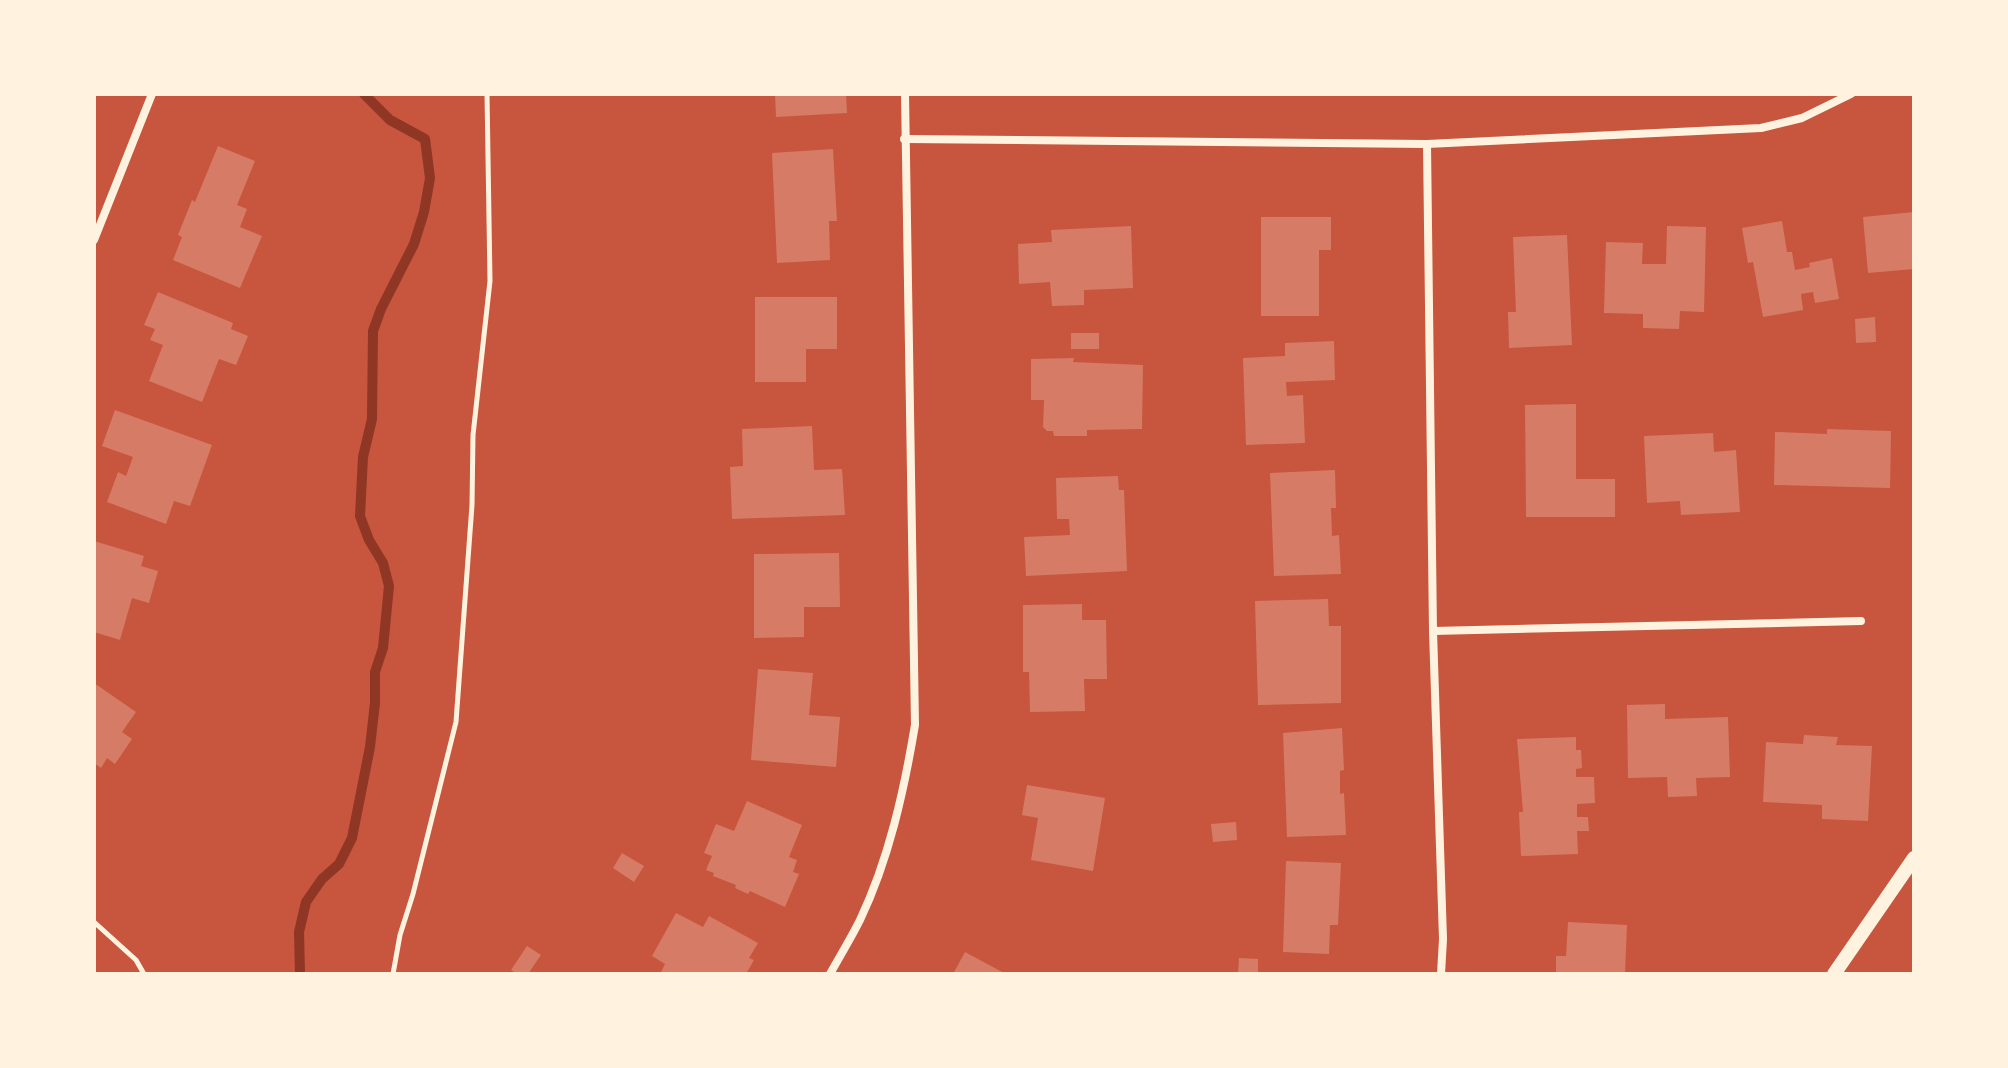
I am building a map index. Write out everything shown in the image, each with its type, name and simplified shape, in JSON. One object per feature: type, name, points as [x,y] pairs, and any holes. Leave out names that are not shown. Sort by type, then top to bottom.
[{"type":"street","points":[[94,240],[152,94]]},
{"type":"street","points":[[830,974],[860,921],[881,870],[907,772],[915,725],[905,94]]},
{"type":"street","points":[[904,139],[1427,144],[1761,128],[1802,118],[1851,94]]},
{"type":"street","points":[[1427,144],[1433,631],[1443,939],[1441,974]]},
{"type":"street","points":[[1433,631],[1861,621]]},
{"type":"street","points":[[1834,974],[1914,858]]},
{"type":"path","points":[[393,974],[400,935],[456,722],[472,505],[473,435],[490,281],[487,94]]},
{"type":"path","points":[[94,922],[136,960],[144,974]]},
{"type":"building","points":[[775,94],[846,94],[847,113],[776,117]]},
{"type":"building","points":[[218,146],[255,161],[237,205],[247,209],[240,227],[262,236],[240,288],[173,260],[182,237],[178,235]]},
{"type":"building","points":[[833,149],[837,221],[829,221],[830,260],[777,263],[772,153]]},
{"type":"building","points":[[1914,212],[1914,269],[1868,273],[1863,217]]},
{"type":"building","points":[[1261,217],[1331,217],[1331,250],[1319,250],[1319,316],[1261,316]]},
{"type":"building","points":[[1782,221],[1787,252],[1792,252],[1795,270],[1832,258],[1839,299],[1815,303],[1813,292],[1801,294],[1803,310],[1763,317],[1753,262],[1748,263],[1742,228]]},
{"type":"building","points":[[1131,226],[1133,288],[1084,290],[1084,305],[1052,306],[1050,282],[1019,284],[1018,244],[1052,242],[1051,230]]},
{"type":"building","points":[[1667,226],[1706,227],[1704,312],[1680,311],[1679,329],[1643,328],[1643,314],[1604,313],[1606,242],[1643,243],[1642,264],[1666,264]]},
{"type":"building","points":[[1567,235],[1572,345],[1509,348],[1508,312],[1516,312],[1513,237]]},
{"type":"building","points":[[158,292],[233,323],[231,329],[248,336],[236,365],[219,359],[202,402],[149,381],[163,345],[150,340],[155,329],[144,325]]},
{"type":"building","points":[[755,297],[837,297],[837,349],[806,349],[806,382],[755,382]]},
{"type":"building","points":[[1875,317],[1876,342],[1856,343],[1855,319]]},
{"type":"building","points":[[1071,333],[1099,333],[1099,349],[1071,349]]},
{"type":"building","points":[[1334,341],[1335,380],[1286,382],[1287,396],[1303,395],[1305,443],[1246,445],[1243,358],[1285,356],[1285,343]]},
{"type":"building","points":[[1074,358],[1073,362],[1143,365],[1142,429],[1087,430],[1087,436],[1054,436],[1053,431],[1043,427],[1044,400],[1031,400],[1031,359]]},
{"type":"building","points":[[1576,404],[1576,479],[1615,479],[1615,517],[1526,517],[1525,405]]},
{"type":"building","points":[[115,410],[212,445],[190,506],[174,501],[166,524],[107,502],[118,472],[126,476],[133,457],[102,446]]},
{"type":"building","points":[[812,426],[814,470],[842,469],[845,515],[732,519],[730,467],[743,466],[742,429]]},
{"type":"building","points":[[1827,429],[1891,431],[1890,488],[1774,485],[1775,432],[1827,434]]},
{"type":"building","points":[[1713,433],[1714,452],[1736,450],[1740,512],[1681,515],[1680,501],[1647,503],[1644,436]]},
{"type":"building","points":[[1335,470],[1336,508],[1331,508],[1332,536],[1339,535],[1341,574],[1274,576],[1270,473]]},
{"type":"building","points":[[1118,476],[1119,490],[1124,490],[1127,571],[1026,576],[1024,537],[1070,535],[1069,519],[1057,519],[1056,478]]},
{"type":"building","points":[[94,541],[144,556],[141,566],[158,571],[149,603],[132,598],[120,640],[94,632]]},
{"type":"building","points":[[839,553],[840,607],[804,607],[804,637],[754,638],[754,554]]},
{"type":"building","points":[[1328,599],[1329,626],[1341,626],[1341,703],[1258,705],[1255,601]]},
{"type":"building","points":[[1082,604],[1082,620],[1106,620],[1107,679],[1084,679],[1085,711],[1030,712],[1029,672],[1023,672],[1023,605]]},
{"type":"building","points":[[758,669],[813,673],[809,715],[840,717],[836,767],[751,760]]},
{"type":"building","points":[[94,683],[136,712],[122,732],[132,739],[115,764],[107,758],[101,768],[94,763]]},
{"type":"building","points":[[1665,704],[1665,719],[1728,717],[1730,777],[1696,778],[1697,796],[1668,797],[1667,777],[1628,778],[1627,705]]},
{"type":"building","points":[[1342,728],[1344,770],[1340,771],[1340,794],[1344,793],[1346,835],[1287,837],[1283,733]]},
{"type":"building","points":[[1804,735],[1838,737],[1836,745],[1872,746],[1868,821],[1822,819],[1822,805],[1763,802],[1766,742],[1803,744]]},
{"type":"building","points":[[1576,737],[1576,750],[1581,750],[1582,768],[1576,769],[1576,777],[1594,777],[1595,803],[1577,804],[1577,817],[1588,817],[1589,831],[1577,831],[1578,854],[1521,856],[1519,812],[1523,812],[1517,739]]},
{"type":"building","points":[[1027,785],[1105,798],[1093,871],[1031,860],[1038,818],[1022,815]]},
{"type":"building","points":[[747,801],[802,825],[789,857],[797,860],[793,872],[799,874],[785,907],[750,891],[748,894],[735,888],[736,885],[706,870],[712,856],[704,853],[716,824],[734,831]]},
{"type":"building","points":[[1236,822],[1237,840],[1213,842],[1211,824]]},
{"type":"building","points":[[622,853],[644,866],[634,882],[613,868]]},
{"type":"building","points":[[1286,861],[1341,863],[1338,925],[1330,925],[1329,954],[1283,952]]},
{"type":"building","points":[[676,913],[703,927],[709,916],[758,943],[749,958],[754,960],[746,974],[660,974],[665,964],[652,956]]},
{"type":"building","points":[[1568,922],[1627,925],[1625,974],[1556,974],[1556,956],[1566,956]]},
{"type":"building","points":[[527,946],[541,955],[528,974],[517,974],[511,970]]},
{"type":"building","points":[[965,952],[1006,974],[953,974]]},
{"type":"building","points":[[1239,958],[1258,959],[1258,974],[1238,974]]},
{"type":"waterway","points":[[300,974],[299,932],[306,902],[322,879],[339,864],[352,838],[370,747],[375,672],[383,648],[389,586],[383,563],[369,540],[360,516],[363,457],[372,419],[373,331],[414,244],[430,178],[425,139],[390,120],[364,94]]}]
